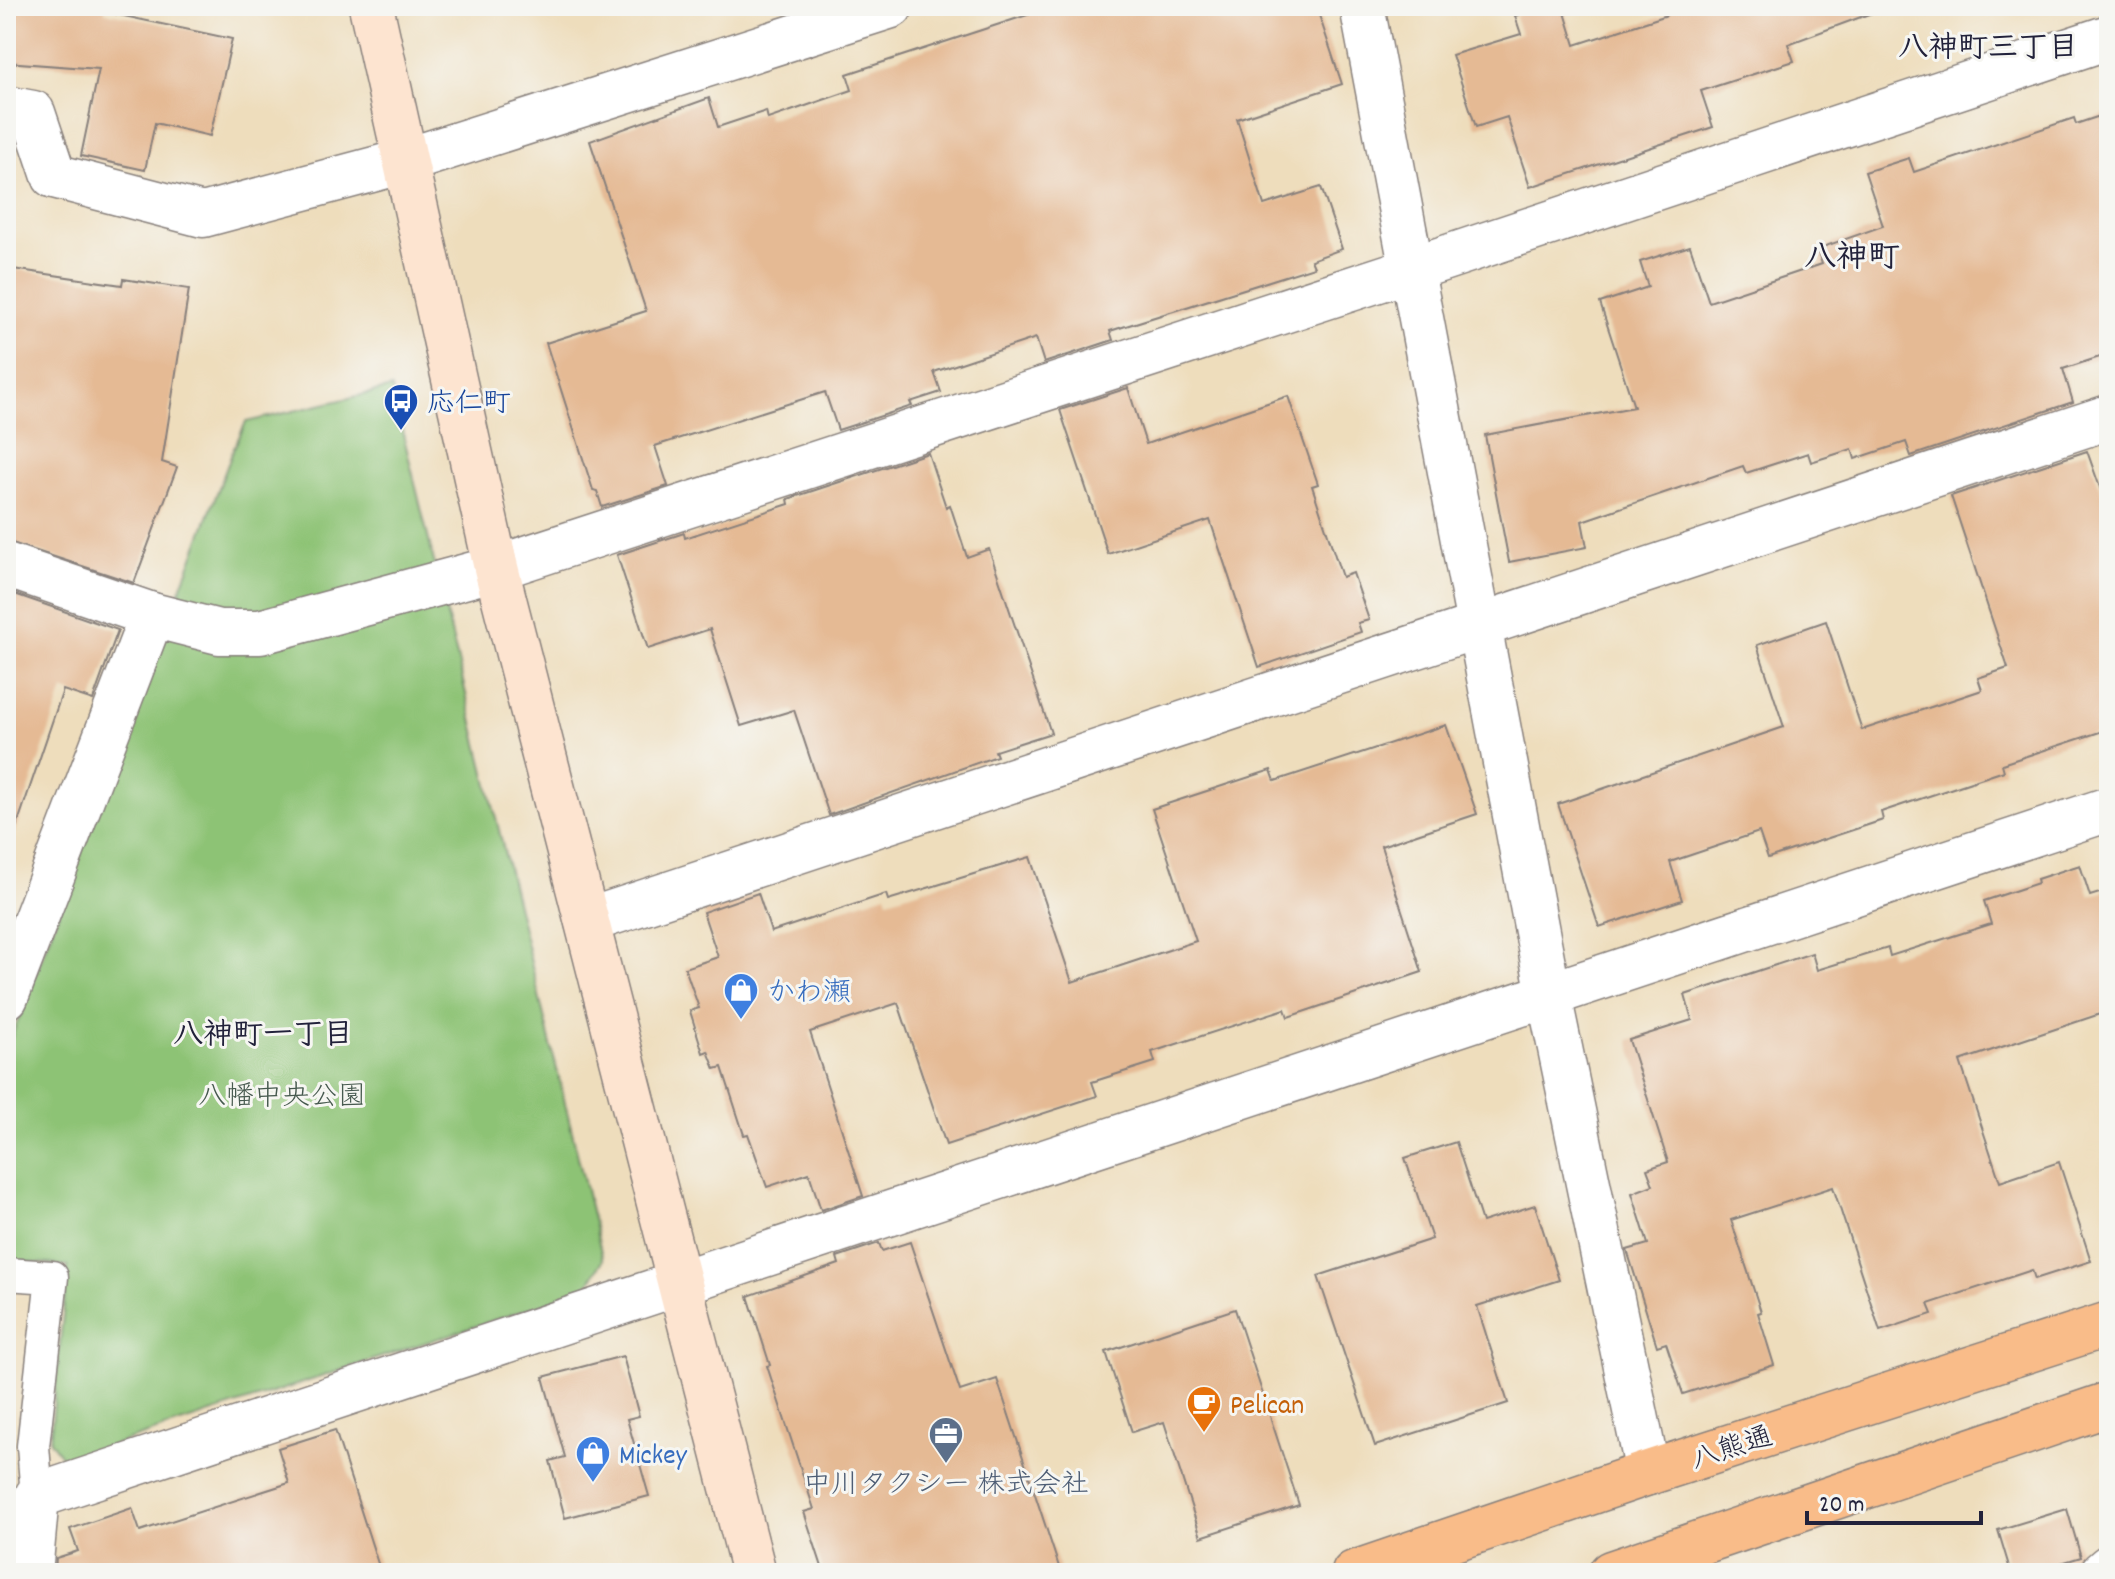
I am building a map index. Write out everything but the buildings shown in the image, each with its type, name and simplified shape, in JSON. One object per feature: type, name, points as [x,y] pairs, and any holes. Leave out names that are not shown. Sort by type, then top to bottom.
[{"type":"main road","name":"八熊通","points":[[1354,1573],[1648,1473],[2109,1324]]},
{"type":"main road","points":[[1611,1573],[1668,1564],[2109,1404]]},
{"type":"street","points":[[371,6],[496,568],[754,1573]]},
{"type":"street","points":[[6,108],[33,113],[54,176],[203,215],[405,161],[891,6]]},
{"type":"street","points":[[1362,6],[1549,995],[1648,1473]]},
{"type":"street","points":[[6,565],[152,615],[219,632],[260,632],[496,568],[1412,269],[2109,37]]},
{"type":"street","points":[[587,921],[2109,417]]},
{"type":"street","points":[[6,997],[152,615]]},
{"type":"street","points":[[30,1573],[37,1496],[2109,809]]},
{"type":"street","points":[[2102,1573],[2109,1567]]},
{"type":"lane","points":[[6,1274],[52,1277],[33,1446],[37,1496]]},
{"type":"green space","name":"八幡中央公園","points":[[392,388],[603,1260],[585,1290],[65,1461],[50,1441],[68,1266],[6,1260],[6,1052],[246,422]]},
{"type":"place","name":"応仁町","points":[[401,432]]},
{"type":"place","name":"かわ瀬","points":[[741,1021]]},
{"type":"place","name":"Pelican","points":[[1204,1434]]},
{"type":"place","name":"中川タクシー 株式会社","points":[[946,1465]]},
{"type":"place","name":"Mickey","points":[[593,1484]]},
{"type":"district","name":"八神町三丁目","points":[[1988,46]]},
{"type":"district","name":"八神町","points":[[1852,255]]},
{"type":"district","name":"八神町一丁目","points":[[263,1033]]}]
